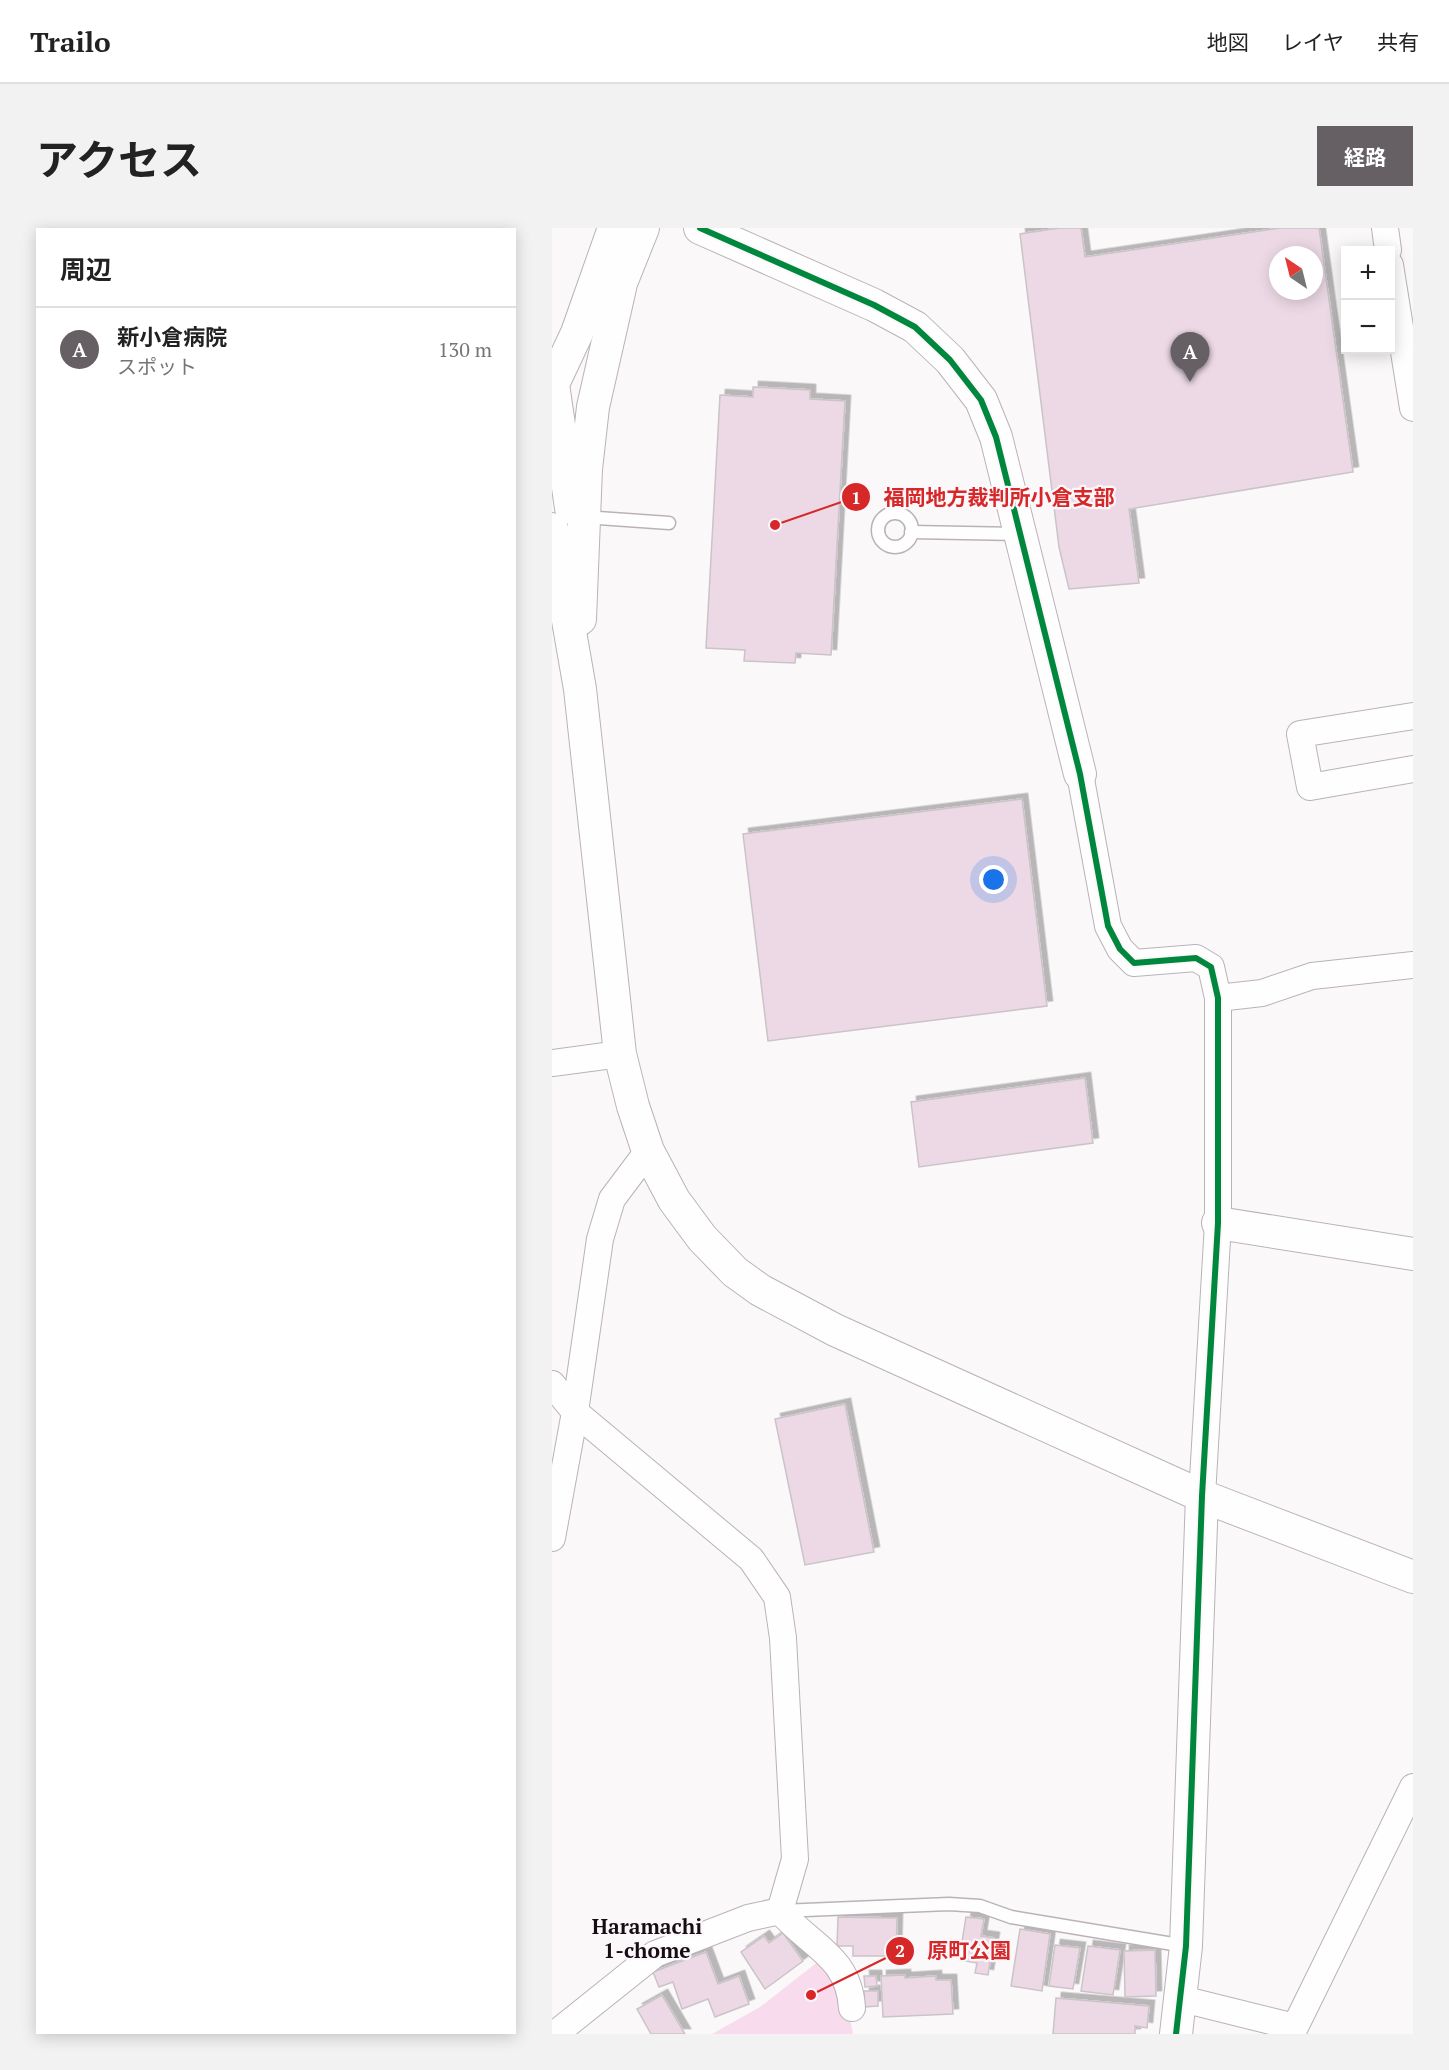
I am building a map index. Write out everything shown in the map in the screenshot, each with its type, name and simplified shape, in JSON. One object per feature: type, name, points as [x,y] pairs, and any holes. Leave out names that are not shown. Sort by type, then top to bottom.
[{"type":"street","points":[[580,582],[560,480],[554,406],[564,331],[614,228]]},
{"type":"street","points":[[554,406],[620,288],[643,228]]},
{"type":"street","points":[[700,228],[874,305],[915,327],[943,353],[981,400],[996,437],[1080,774],[1108,926],[1120,949],[1134,963],[1196,958],[1211,967],[1218,998],[1218,1223],[1202,1496],[1186,1946],[1182,1999],[1176,2034]]},
{"type":"street","points":[[1385,228],[1387,246]]},
{"type":"street","points":[[564,331],[608,306],[620,288]]},
{"type":"street","points":[[580,689],[580,582],[594,407],[620,288]]},
{"type":"street","points":[[1395,296],[1413,408]]},
{"type":"street","points":[[552,529],[580,689],[620,1054],[633,1106],[648,1151],[674,1200],[702,1238],[735,1272],[760,1290],[835,1330],[1202,1496],[1413,1577]]},
{"type":"street","points":[[552,661],[567,673],[580,689]]},
{"type":"street","points":[[1413,716],[1300,734],[1310,787],[1413,769]]},
{"type":"street","points":[[1218,998],[1262,993],[1312,976],[1413,965]]},
{"type":"street","points":[[552,1063],[620,1054]]},
{"type":"street","points":[[552,1538],[575,1412],[600,1239],[612,1199],[648,1151]]},
{"type":"street","points":[[1218,1223],[1413,1254]]},
{"type":"street","points":[[552,1384],[575,1412],[751,1559],[777,1597],[783,1638],[795,1859],[780,1911]]},
{"type":"street","points":[[1182,1999],[1295,2027],[1413,1787]]},
{"type":"street","points":[[780,1911],[793,1927],[818,1945],[839,1966],[847,1979],[852,2008]]},
{"type":"street","points":[[555,2034],[655,1954],[748,1918],[780,1911]]},
{"type":"lane","points":[[584,517],[669,523]]},
{"type":"lane","points":[[911,532],[1020,534]]},
{"type":"lane","points":[[780,1911],[949,1904],[980,1906],[1011,1917],[1186,1946]]},
{"type":"shaded area","points":[[820,1960],[843,1983],[853,2034],[712,2034],[760,2007]]},
{"type":"building","points":[[1059,228],[1081,228],[1085,257],[1280,228],[1319,228],[1322,246],[1269,246],[1269,300],[1323,300],[1323,257],[1353,472],[1129,509],[1139,583],[1069,589],[1059,547],[1020,234]]},
{"type":"building","points":[[753,387],[810,390],[810,399],[845,401],[831,655],[796,653],[795,663],[744,661],[745,650],[706,648],[720,395],[753,397]]},
{"type":"building","points":[[1022,799],[1047,1006],[768,1041],[743,834]]},
{"type":"building","points":[[1085,1078],[1093,1143],[919,1167],[911,1102]]},
{"type":"building","points":[[845,1404],[874,1552],[805,1565],[775,1419]]},
{"type":"building","points":[[838,1917],[897,1918],[896,1956],[853,1956],[853,1946],[837,1946]]},
{"type":"building","points":[[966,1917],[984,1919],[981,1936],[994,1938],[988,1975],[975,1973],[977,1963],[959,1960]]},
{"type":"building","points":[[1020,1929],[1050,1934],[1042,1991],[1011,1986]]},
{"type":"building","points":[[783,1933],[803,1961],[765,1989],[741,1952],[764,1936],[769,1943]]},
{"type":"building","points":[[1055,1945],[1080,1948],[1073,1989],[1049,1986]]},
{"type":"building","points":[[1088,1946],[1120,1950],[1113,1995],[1081,1991]]},
{"type":"building","points":[[1155,1950],[1156,1996],[1125,1997],[1124,1951]]},
{"type":"building","points":[[706,1952],[718,1984],[739,1976],[749,2004],[715,2017],[708,1999],[682,2009],[673,1982],[659,1987],[653,1972]]},
{"type":"building","points":[[905,1975],[905,1978],[936,1976],[936,1980],[951,1980],[953,2014],[883,2017],[881,1976]]},
{"type":"building","points":[[864,1976],[876,1976],[877,1986],[865,1987]]},
{"type":"building","points":[[864,1991],[878,1991],[878,2006],[864,2007]]},
{"type":"building","points":[[662,1995],[685,2034],[651,2034],[637,2009]]},
{"type":"building","points":[[1056,1998],[1149,2006],[1147,2028],[1135,2026],[1135,2034],[1053,2034]]},
{"type":"cycle path","points":[[700,228],[874,305],[915,327],[950,360],[981,400],[996,437],[1080,774],[1108,926],[1120,949],[1134,963],[1196,958],[1211,967],[1218,998],[1218,1223],[1202,1496],[1186,1946],[1176,2034]]},
{"type":"place","name":"新小倉病院","points":[[1190,382]]},
{"type":"place","name":"福岡地方裁判所小倉支部","points":[[775,525]]},
{"type":"place","name":"原町公園","points":[[811,1995]]},
{"type":"district","name":"Haramachi 1-chome","points":[[647,1939]]}]
